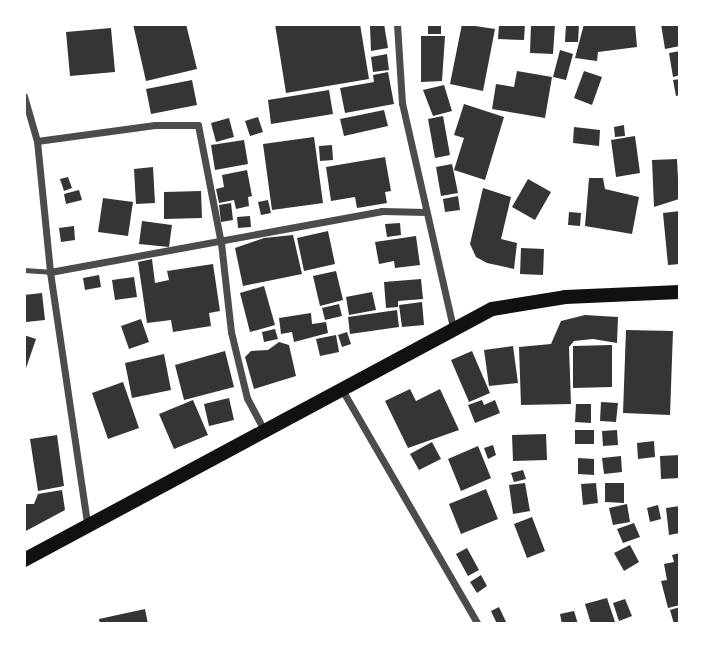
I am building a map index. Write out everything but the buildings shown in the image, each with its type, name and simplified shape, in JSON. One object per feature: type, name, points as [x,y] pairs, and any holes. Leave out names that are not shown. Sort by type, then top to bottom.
[{"type":"main road","points":[[24,560],[87,524],[267,433],[341,388],[492,309],[565,297],[680,292]]},
{"type":"street","points":[[397,24],[402,103],[453,328]]},
{"type":"street","points":[[24,96],[37,141],[50,272],[87,524]]},
{"type":"street","points":[[37,141],[155,125],[198,125],[221,243],[237,359],[247,398],[267,433]]},
{"type":"street","points":[[50,272],[221,243],[382,211],[426,212]]},
{"type":"street","points":[[341,388],[478,624]]},
{"type":"lane","points":[[24,270],[50,272]]}]
